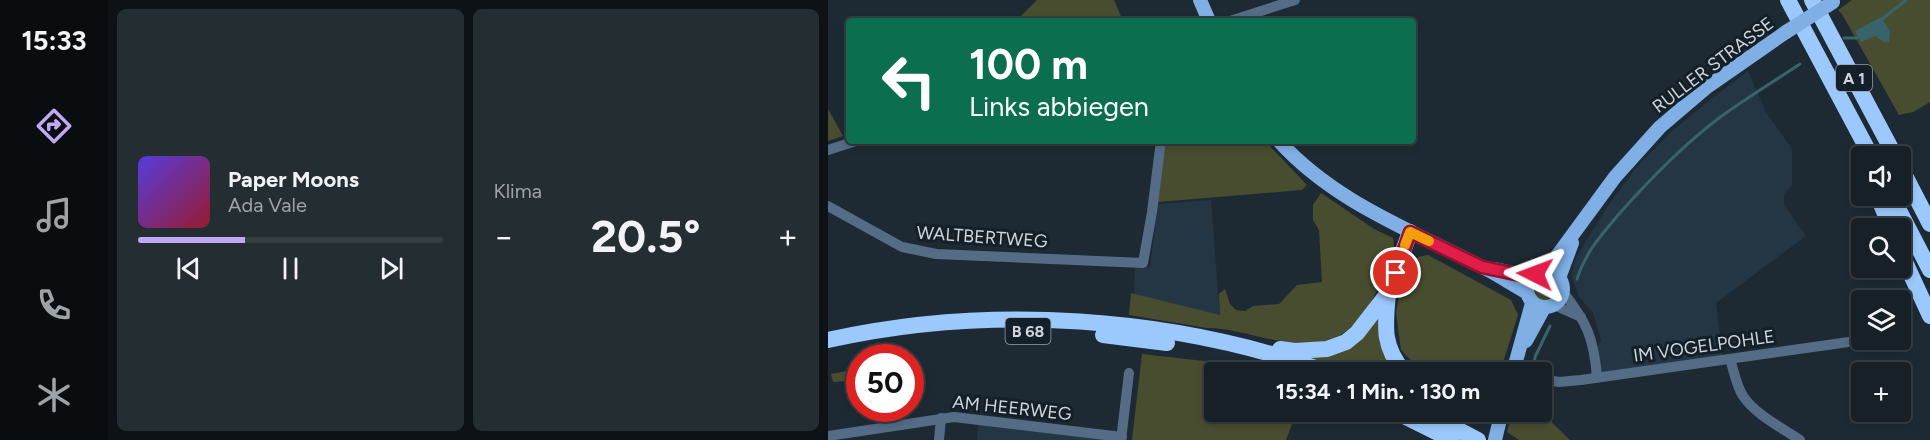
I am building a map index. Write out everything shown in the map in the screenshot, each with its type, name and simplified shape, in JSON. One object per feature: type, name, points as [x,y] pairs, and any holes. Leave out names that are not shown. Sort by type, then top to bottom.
[{"type":"highway","name":"A 1","points":[[1788,0],[1865,146]]},
{"type":"highway","name":"A 1","points":[[1812,0],[1890,146]]},
{"type":"highway","points":[[1911,187],[1930,224]]},
{"type":"highway","points":[[1898,206],[1930,270]]},
{"type":"highway","points":[[1214,340],[1226,337],[1296,351],[1327,349],[1346,342],[1358,333],[1388,293],[1415,234]]},
{"type":"highway","points":[[1911,275],[1930,316]]},
{"type":"highway","points":[[1388,293],[1386,336],[1396,362]]},
{"type":"highway","name":"B 68","points":[[828,340],[894,329],[988,320],[1055,321],[1128,326],[1214,340],[1292,362]]},
{"type":"highway","name":"B 68","points":[[828,351],[894,339],[949,334],[991,331],[1054,332],[1122,337],[1202,349],[1252,362]]},
{"type":"highway","points":[[1417,422],[1452,440]]},
{"type":"highway","points":[[1446,422],[1474,435],[1494,440]]},
{"type":"highway","points":[[1459,422],[1474,435]]},
{"type":"main road","points":[[1200,0],[1208,18]]},
{"type":"main road","name":"RULLER STRASSE","points":[[1552,274],[1579,227],[1615,177],[1660,127],[1707,87],[1835,1]]},
{"type":"main road","points":[[1282,144],[1346,198],[1482,267],[1539,302],[1558,302],[1563,292],[1552,274],[1540,272],[1531,277],[1526,287],[1539,302]]},
{"type":"main road","points":[[1482,267],[1531,277]]},
{"type":"main road","points":[[1516,362],[1539,302]]},
{"type":"main road","points":[[1494,440],[1499,422]]},
{"type":"street","points":[[1239,18],[1295,0]]},
{"type":"street","points":[[828,150],[847,144]]},
{"type":"street","name":"WALTBERTWEG","points":[[828,206],[902,247],[936,254],[1143,263],[1161,144]]},
{"type":"street","points":[[1563,292],[1574,304],[1590,334],[1597,377]]},
{"type":"street","points":[[1539,302],[1581,317]]},
{"type":"street","name":"IM VOGELPOHLE","points":[[1552,381],[1559,382],[1851,342]]},
{"type":"street","points":[[1730,359],[1742,394],[1748,402],[1800,440]]},
{"type":"street","points":[[1121,438],[1129,373]]},
{"type":"street","name":"AM HEERWEG","points":[[828,436],[954,417],[1121,438]]},
{"type":"street","points":[[939,440],[941,418]]},
{"type":"shaded area","points":[[1881,17],[1890,31],[1889,42],[1884,42],[1875,36],[1861,42],[1855,31]]},
{"type":"shaded area","points":[[1748,71],[1766,112],[1792,149],[1792,186],[1784,194],[1784,205],[1806,236],[1716,303],[1723,360],[1597,377],[1595,354],[1601,340],[1593,313],[1579,297],[1572,277],[1577,256],[1607,207],[1635,169],[1670,133]]},
{"type":"shaded area","points":[[1211,200],[1220,318],[1134,296],[1135,268],[1150,267],[1158,204]]},
{"type":"shaded area","points":[[978,424],[1115,440],[977,440]]},
{"type":"green space","points":[[1037,0],[1114,0],[1122,18],[1023,18],[1021,16]]},
{"type":"green space","points":[[1852,0],[1930,0],[1930,102],[1913,112],[1899,115],[1838,10]]},
{"type":"green space","points":[[828,109],[843,136],[828,141]]},
{"type":"green space","points":[[1166,144],[1268,144],[1307,185],[1302,190],[1158,202]]},
{"type":"green space","points":[[1321,193],[1374,229],[1393,238],[1395,252],[1391,271],[1386,270],[1368,306],[1347,331],[1317,342],[1298,343],[1129,315],[1131,293],[1220,315],[1219,294],[1225,289],[1230,304],[1236,310],[1245,311],[1253,306],[1279,304],[1297,285],[1322,282],[1319,230],[1313,220],[1313,205]]},
{"type":"green space","points":[[1428,255],[1511,300],[1518,315],[1503,362],[1412,362],[1401,350],[1396,312],[1400,291],[1408,271],[1418,257]]},
{"type":"green space","points":[[1545,278],[1553,282],[1557,290],[1553,298],[1545,302],[1537,298],[1533,290],[1537,282]]},
{"type":"green space","points":[[1383,307],[1395,362],[1311,362],[1288,355],[1319,355]]},
{"type":"green space","points":[[1142,354],[1209,362],[1204,362],[1204,422],[1293,422],[1286,440],[1132,440]]},
{"type":"green space","points":[[846,371],[846,381],[833,382],[831,374]]},
{"type":"green space","points":[[1509,422],[1551,422],[1570,440],[1519,440],[1507,432]]},
{"type":"waterway","points":[[1881,20],[1906,0]]},
{"type":"waterway","points":[[1844,38],[1859,36]]},
{"type":"waterway","points":[[1577,279],[1589,252],[1600,236],[1667,163],[1719,118],[1800,64]]},
{"type":"waterway","points":[[1534,362],[1550,326]]},
{"type":"slow traffic","points":[[1405,245],[1410,232],[1429,241]]},
{"type":"route","points":[[1396,273],[1410,232],[1482,267],[1531,277],[1535,274]]}]
